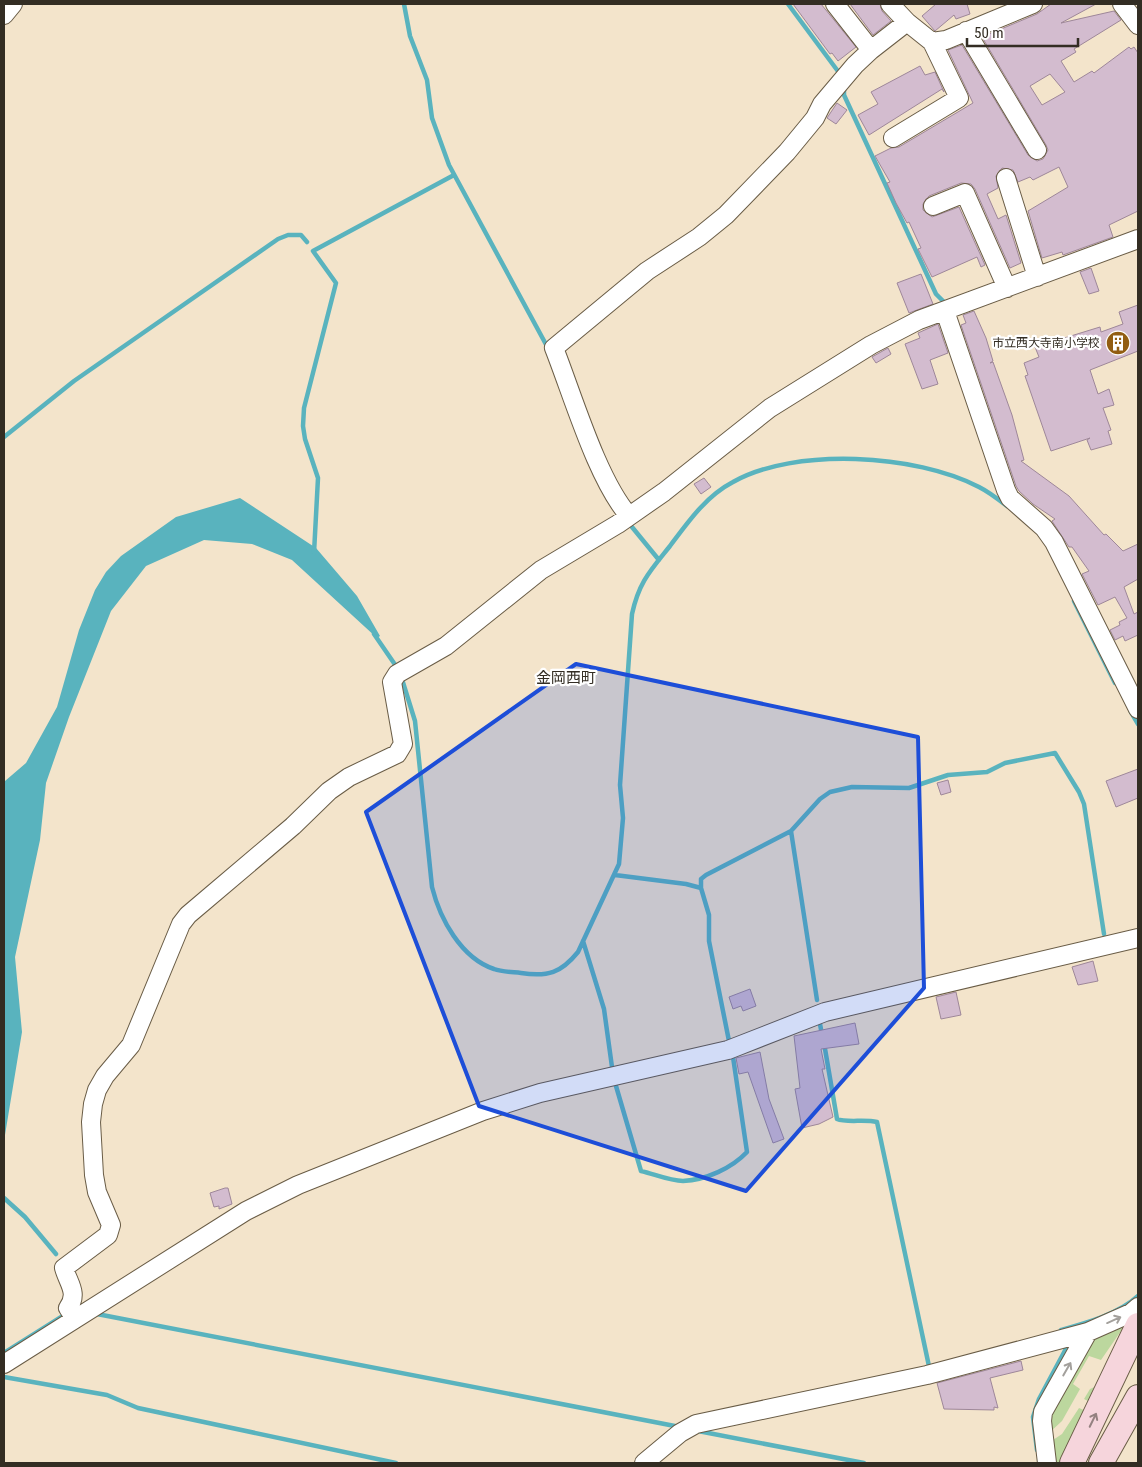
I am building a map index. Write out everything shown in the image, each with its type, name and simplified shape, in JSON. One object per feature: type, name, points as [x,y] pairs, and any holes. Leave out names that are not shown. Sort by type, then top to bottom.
[{"type":"main road","points":[[1072,1463],[1138,1325]]},
{"type":"main road","points":[[1100,1463],[1138,1396]]},
{"type":"main road","points":[[1114,1463],[1138,1427]]},
{"type":"street","points":[[4,15],[13,4]]},
{"type":"street","points":[[835,4],[871,50]]},
{"type":"street","points":[[890,4],[907,22],[932,42],[959,98],[893,138]]},
{"type":"street","points":[[932,42],[946,40],[966,31],[1000,10],[1033,4]]},
{"type":"street","points":[[1122,4],[1138,25]]},
{"type":"street","points":[[629,516],[620,506],[595,454],[554,348],[646,271],[699,237],[726,215],[787,152],[814,118],[822,104],[871,50],[907,22]]},
{"type":"street","points":[[966,31],[1037,150]]},
{"type":"street","points":[[1006,178],[1037,277]]},
{"type":"street","points":[[932,206],[965,193],[1005,284]]},
{"type":"street","points":[[71,1314],[72,1285],[64,1268],[108,1235],[111,1225],[97,1192],[94,1176],[91,1122],[93,1104],[97,1090],[105,1076],[131,1045],[181,924],[188,915],[293,826],[329,790],[349,777],[397,754],[402,749],[404,744],[392,682],[400,672],[446,646],[542,570],[664,492],[770,408],[871,345],[919,320],[945,311],[1005,284],[1037,277],[1138,239]]},
{"type":"street","points":[[945,311],[1006,490],[1010,498],[1044,528],[1054,542],[1138,709]]},
{"type":"street","points":[[4,1364],[71,1314],[246,1211],[298,1185],[484,1111],[540,1093],[728,1050],[825,1012],[1138,938]]},
{"type":"street","points":[[644,1463],[680,1433],[696,1424],[927,1376],[1088,1332],[1131,1313],[1138,1307]]},
{"type":"street","points":[[1047,1463],[1042,1421],[1044,1412],[1088,1332]]},
{"type":"highlighted area","points":[[576,664],[918,737],[924,988],[746,1191],[479,1106],[366,812]]},
{"type":"green space","points":[[1122,1324],[1123,1328],[1101,1360],[1089,1356],[1073,1384],[1080,1389],[1062,1421],[1048,1434],[1049,1414],[1085,1346],[1098,1334]]},
{"type":"green space","points":[[1101,1384],[1062,1463],[1055,1463],[1050,1442],[1062,1434],[1079,1408],[1086,1411],[1090,1402],[1084,1399],[1090,1389]]},
{"type":"water","points":[[240,498],[316,548],[357,596],[380,636],[377,638],[292,560],[252,544],[204,540],[146,566],[111,611],[69,717],[46,783],[40,840],[15,957],[22,1032],[4,1141],[5,781],[26,763],[57,707],[79,630],[95,590],[106,572],[121,556],[176,517]]},
{"type":"building","points":[[793,4],[821,4],[856,47],[838,61],[832,53],[830,54]]},
{"type":"building","points":[[850,4],[880,4],[882,11],[891,21],[873,35]]},
{"type":"building","points":[[936,4],[967,4],[970,14],[956,19],[954,15],[935,31],[922,16]]},
{"type":"building","points":[[1051,4],[1096,4],[1061,23],[1114,11],[1121,20],[1074,49],[1076,52],[1061,61],[1074,82],[1092,71],[1094,73],[1129,47],[1131,49],[1134,47],[1138,53],[1138,211],[1109,225],[1113,237],[1063,255],[1062,252],[1042,258],[1028,211],[1068,187],[1059,167],[1033,180],[1030,177],[1018,182],[1013,170],[1002,168],[996,176],[998,188],[987,194],[998,219],[1006,215],[1021,263],[1010,268],[975,189],[971,184],[961,183],[929,196],[923,204],[923,210],[932,217],[959,207],[985,265],[981,267],[977,257],[932,277],[918,249],[921,248],[909,222],[907,223],[896,203],[887,183],[890,182],[875,156],[891,148],[899,147],[973,103],[948,50],[962,45],[1028,155],[1037,161],[1043,159],[1048,150],[1046,145],[982,37],[1037,14]],"holes":[[[1050,74],[1065,92],[1042,105],[1030,86]]]},
{"type":"building","points":[[920,66],[925,75],[935,72],[944,92],[942,89],[869,135],[858,115],[878,104],[871,92]]},
{"type":"building","points":[[837,103],[847,110],[836,124],[827,118]]},
{"type":"building","points":[[1091,268],[1099,291],[1089,294],[1080,272]]},
{"type":"building","points":[[921,274],[933,304],[909,313],[897,283]]},
{"type":"building","points":[[1138,305],[1138,351],[1090,370],[1098,394],[1109,389],[1114,405],[1103,408],[1111,430],[1108,431],[1112,444],[1091,450],[1087,440],[1090,438],[1051,451],[1025,376],[1028,375],[1024,363],[1039,357],[1035,347],[1100,327],[1101,332],[1123,324],[1119,312]]},
{"type":"building","points":[[974,311],[986,338],[993,361],[990,363],[993,362],[1012,415],[1024,460],[1021,461],[1069,496],[1104,535],[1106,534],[1123,551],[1138,544],[1138,579],[1124,587],[1134,614],[1138,612],[1138,635],[1125,641],[1123,636],[1115,640],[1110,630],[1120,625],[1119,622],[1127,618],[1115,597],[1098,605],[1082,574],[1089,571],[1072,547],[1069,547],[1052,521],[1055,519],[1033,504],[1016,486],[961,325],[966,323],[963,315]]},
{"type":"building","points":[[938,324],[948,353],[930,360],[938,384],[922,389],[905,344],[920,338],[918,333]]},
{"type":"building","points":[[888,348],[891,354],[876,363],[872,357]]},
{"type":"building","points":[[704,478],[711,487],[701,494],[694,484]]},
{"type":"building","points":[[1138,769],[1138,798],[1116,807],[1106,781]]},
{"type":"building","points":[[948,780],[951,792],[941,795],[937,783]]},
{"type":"building","points":[[1093,961],[1098,981],[1078,985],[1072,967]]},
{"type":"building","points":[[750,989],[756,1006],[743,1011],[741,1006],[733,1009],[729,997]]},
{"type":"building","points":[[956,992],[961,1015],[941,1019],[936,997]]},
{"type":"building","points":[[855,1023],[859,1044],[821,1049],[825,1069],[822,1069],[833,1117],[819,1124],[802,1128],[795,1089],[800,1088],[794,1036]]},
{"type":"building","points":[[760,1052],[769,1099],[784,1139],[773,1143],[748,1072],[739,1074],[736,1058]]},
{"type":"building","points":[[228,1188],[232,1204],[219,1209],[219,1206],[214,1207],[210,1193]]},
{"type":"building","points":[[1021,1361],[1023,1370],[990,1378],[998,1408],[994,1407],[994,1410],[944,1409],[937,1383]]},
{"type":"waterway","points":[[404,4],[410,36],[427,80],[432,118],[449,165],[549,350]]},
{"type":"waterway","points":[[788,4],[840,74]]},
{"type":"waterway","points":[[844,86],[844,95],[936,294],[946,304]]},
{"type":"waterway","points":[[314,553],[318,478],[305,439],[303,426],[304,408],[336,283],[313,251],[454,175]]},
{"type":"waterway","points":[[4,437],[74,381],[278,239],[288,235],[301,235],[307,242]]},
{"type":"waterway","points":[[401,676],[415,721],[432,887],[440,912],[462,947],[482,964],[504,971],[546,974],[566,965],[578,952],[619,864],[623,818],[620,785],[632,614],[638,593],[651,570],[706,502],[733,482],[759,471],[789,463],[856,459],[923,467],[953,476],[983,489],[1007,506]]},
{"type":"waterway","points":[[632,527],[659,560]]},
{"type":"waterway","points":[[1074,601],[1115,683]]},
{"type":"waterway","points":[[374,634],[398,669]]},
{"type":"waterway","points":[[1131,712],[1138,724]]},
{"type":"waterway","points":[[701,888],[701,879],[706,875],[791,831],[820,799],[830,792],[852,787],[909,788],[948,775],[987,772],[1005,763],[1055,753],[1079,792],[1084,804],[1104,934]]},
{"type":"waterway","points":[[791,831],[817,1000]]},
{"type":"waterway","points":[[615,875],[686,884],[701,888],[709,915],[709,941],[729,1041]]},
{"type":"waterway","points":[[583,941],[604,1009],[612,1067]]},
{"type":"waterway","points":[[820,1024],[822,1035]]},
{"type":"waterway","points":[[824,1043],[837,1119],[877,1122],[930,1371]]},
{"type":"waterway","points":[[616,1086],[641,1171],[678,1181],[701,1178],[726,1168],[747,1152],[733,1057]]},
{"type":"waterway","points":[[4,1198],[25,1217],[56,1254]]},
{"type":"waterway","points":[[1064,1334],[1061,1330],[1112,1313],[1138,1296]]},
{"type":"waterway","points":[[4,1353],[66,1314]]},
{"type":"waterway","points":[[97,1314],[680,1427]]},
{"type":"waterway","points":[[1037,1450],[1033,1417],[1039,1399],[1069,1343]]},
{"type":"waterway","points":[[4,1377],[107,1395],[138,1408],[396,1463]]},
{"type":"waterway","points":[[698,1431],[864,1463]]},
{"type":"place","name":"市立西大寺南小学校","points":[[1118,343]]},
{"type":"district","name":"金岡西町","points":[[566,678]]}]
